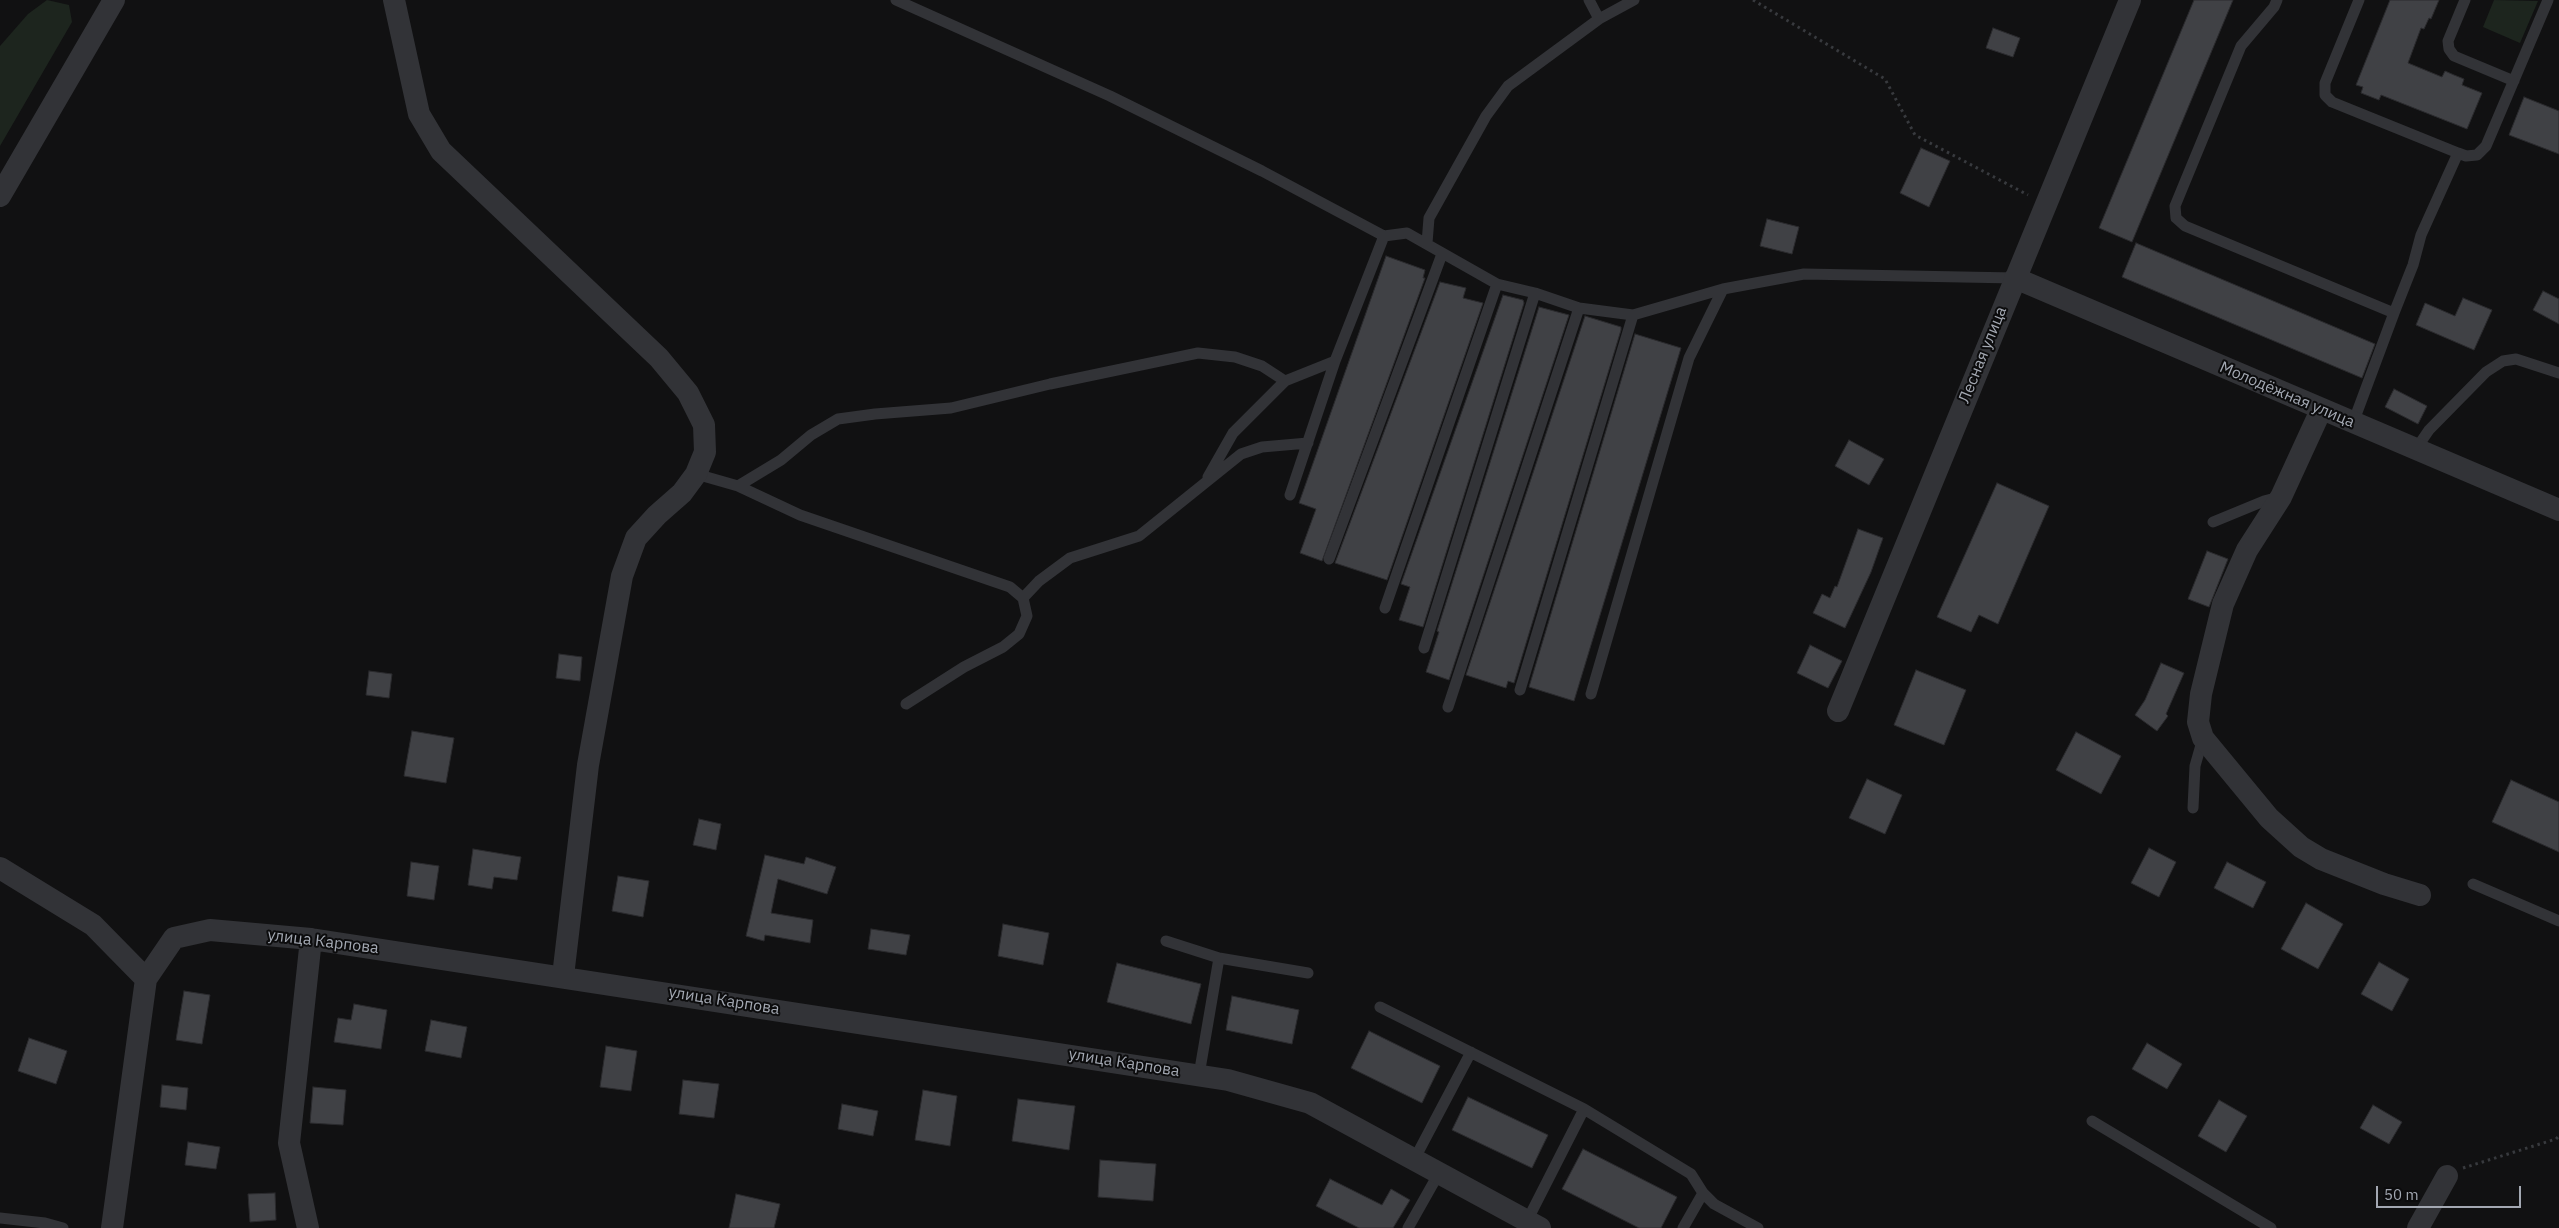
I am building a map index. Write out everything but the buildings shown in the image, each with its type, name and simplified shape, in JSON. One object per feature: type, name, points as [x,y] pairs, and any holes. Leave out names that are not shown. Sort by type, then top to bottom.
[{"type":"street","points":[[0,196],[114,0]]},
{"type":"street","points":[[394,0],[419,114],[441,151],[659,358],[688,393],[704,425],[706,452],[696,474],[682,493],[657,515],[636,538],[622,576],[588,765],[563,976]]},
{"type":"street","name":"Лесная улица","points":[[1838,711],[2044,203],[2130,0]]},
{"type":"street","name":"Молодёжная улица","points":[[2015,278],[2559,510]]},
{"type":"street","points":[[2321,410],[2281,497],[2247,550],[2223,604],[2201,694],[2198,722],[2203,738],[2269,818],[2301,847],[2321,858],[2384,884],[2420,895]]},
{"type":"street","points":[[0,868],[93,925],[146,979]]},
{"type":"street","name":"улица Карпова","points":[[112,1228],[146,979],[174,938],[210,930],[311,939],[563,976],[1228,1080],[1310,1103],[1533,1224]]},
{"type":"street","points":[[308,1228],[289,1144],[311,939]]},
{"type":"street","points":[[2418,1228],[2447,1176]]},
{"type":"lane","points":[[896,0],[1110,96],[1262,171],[1384,236],[1407,233],[1497,284],[1535,293],[1579,308],[1633,315],[1723,289],[1804,274],[2015,278]]},
{"type":"lane","points":[[1589,0],[1599,19]]},
{"type":"lane","points":[[1426,243],[1429,218],[1486,116],[1508,86],[1599,19],[1634,0]]},
{"type":"lane","points":[[2277,0],[2274,7],[2241,46],[2175,206],[2176,218],[2186,226],[2394,313]]},
{"type":"lane","points":[[2359,0],[2326,84],[2325,95],[2332,102],[2466,156],[2477,155],[2486,146],[2548,0]]},
{"type":"lane","points":[[2465,0],[2448,41],[2449,49],[2454,56],[2514,81]]},
{"type":"lane","points":[[2352,423],[2414,265],[2422,235],[2458,153]]},
{"type":"lane","points":[[1290,494],[1335,362],[1384,236]]},
{"type":"lane","points":[[1329,559],[1442,254]]},
{"type":"lane","points":[[1385,608],[1497,284]]},
{"type":"lane","points":[[1591,694],[1689,358],[1723,289]]},
{"type":"lane","points":[[1424,648],[1535,293]]},
{"type":"lane","points":[[1448,708],[1579,308]]},
{"type":"lane","points":[[1520,690],[1633,315]]},
{"type":"lane","points":[[738,486],[781,460],[811,435],[838,419],[951,408],[1117,369],[1198,353],[1235,357],[1262,366],[1285,381]]},
{"type":"lane","points":[[2416,449],[2429,430],[2486,372],[2503,361],[2516,360],[2559,373]]},
{"type":"lane","points":[[1204,482],[1233,434],[1285,381],[1335,362]]},
{"type":"lane","points":[[1023,598],[1039,581],[1070,558],[1139,536],[1177,508],[1204,482],[1241,454],[1262,447],[1308,442]]},
{"type":"lane","points":[[696,474],[738,486],[800,515],[1010,587],[1023,598],[1027,616],[1019,634],[1003,647],[964,667],[906,704]]},
{"type":"lane","points":[[2213,522],[2264,501],[2281,497]]},
{"type":"lane","points":[[2193,808],[2195,766],[2203,738]]},
{"type":"lane","points":[[2472,884],[2559,921]]},
{"type":"lane","points":[[1166,941],[1219,958],[1308,972]]},
{"type":"lane","points":[[1199,1075],[1219,958]]},
{"type":"lane","points":[[1380,1007],[1584,1109],[1690,1174],[1702,1193],[1714,1204],[1758,1228]]},
{"type":"lane","points":[[1414,1160],[1471,1052]]},
{"type":"lane","points":[[1533,1224],[1584,1109]]},
{"type":"lane","points":[[2092,1121],[2271,1228]]},
{"type":"lane","points":[[1408,1228],[1439,1173]]},
{"type":"lane","points":[[1683,1228],[1702,1193]]},
{"type":"lane","points":[[0,1218],[45,1223],[63,1228]]},
{"type":"path","points":[[1753,0],[1885,79],[1915,134],[2044,203]]},
{"type":"path","points":[[2447,1176],[2459,1169],[2559,1136]]},
{"type":"shaded area","points":[[47,0],[69,5],[72,22],[0,146],[0,46],[28,14]]},
{"type":"shaded area","points":[[2494,0],[2538,1],[2520,43],[2483,27]]}]
